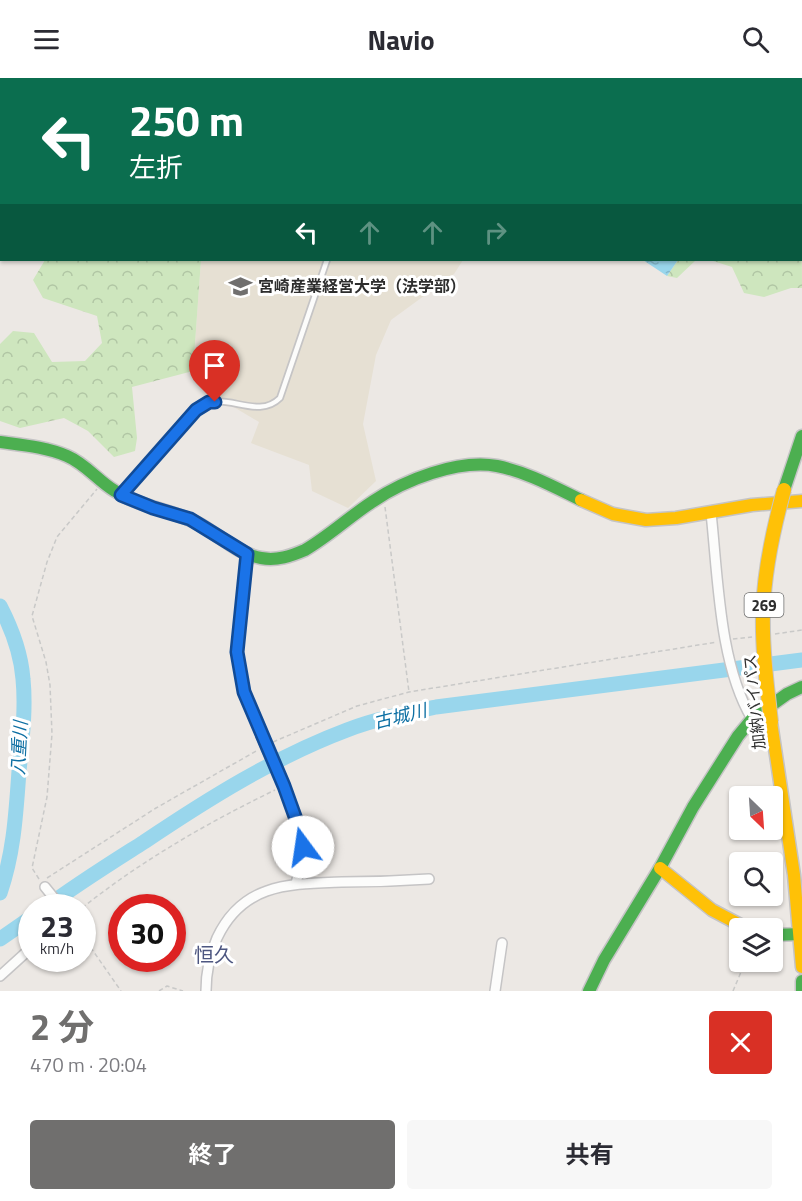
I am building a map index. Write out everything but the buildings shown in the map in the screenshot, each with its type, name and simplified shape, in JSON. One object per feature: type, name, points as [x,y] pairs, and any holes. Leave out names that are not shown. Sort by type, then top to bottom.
[{"type":"main road","name":"加納バイパス","points":[[793,494],[802,436]]},
{"type":"main road","points":[[0,442],[57,452],[74,460],[121,495],[190,519],[247,554],[263,559],[295,556],[314,546],[383,494],[406,483],[431,474],[468,468],[494,466],[527,475],[607,512],[633,519],[659,519],[711,513],[793,494]]},
{"type":"main road","name":"加納バイパス","points":[[802,466],[770,551],[764,610],[765,659],[802,846]]},
{"type":"main road","points":[[589,991],[604,960],[660,868],[693,807],[738,736],[752,719],[787,694],[801,690]]},
{"type":"main road","name":"加納バイパス","points":[[776,722],[801,934],[802,967]]},
{"type":"main road","points":[[660,868],[698,899],[729,920]]},
{"type":"main road","points":[[783,935],[801,934]]},
{"type":"main road","points":[[802,981],[802,991]]},
{"type":"street","points":[[33,78],[40,78]]},
{"type":"street","points":[[711,513],[726,645],[735,684],[752,719]]},
{"type":"street","points":[[247,554],[237,652],[244,692],[266,748],[283,783],[302,836],[301,862],[296,884]]},
{"type":"street","points":[[206,991],[207,972],[213,947],[221,930],[237,908],[249,898],[296,884],[429,879]]},
{"type":"street","points":[[45,887],[51,894]]},
{"type":"street","points":[[495,991],[501,943]]},
{"type":"street","points":[[0,976],[18,960]]},
{"type":"lane","points":[[121,495],[196,410],[204,404],[215,402],[261,407],[275,403],[280,398],[327,261]]},
{"type":"path","points":[[103,483],[82,504],[57,537],[47,562],[32,616],[49,677],[52,734],[47,797],[32,868],[41,882],[156,808],[266,748],[357,705],[409,692],[726,645],[758,636]]},
{"type":"path","points":[[383,494],[409,692]]},
{"type":"path","points":[[769,635],[802,630]]},
{"type":"path","points":[[96,897],[162,852],[283,783]]},
{"type":"path","points":[[96,955],[121,991]]},
{"type":"path","points":[[733,991],[741,972]]},
{"type":"path","points":[[159,991],[167,986],[183,991]]},
{"type":"shaded area","points":[[201,261],[462,261],[454,274],[391,320],[376,355],[363,424],[376,481],[348,508],[312,491],[309,465],[251,443],[259,422],[210,393],[193,371]]},
{"type":"green space","points":[[44,261],[201,261],[193,371],[132,387],[137,438],[135,451],[114,457],[88,431],[64,418],[20,428],[0,421],[0,344],[13,331],[34,333],[52,362],[85,361],[102,343],[97,316],[43,298],[33,280]]},
{"type":"green space","points":[[677,261],[695,261],[677,278],[667,276]]},
{"type":"green space","points":[[713,261],[802,261],[802,288],[791,288],[764,297],[744,293],[732,267]]},
{"type":"water","points":[[644,261],[677,261],[667,276]]},
{"type":"waterway","name":"八重川","points":[[0,606],[18,651],[24,690],[14,832],[0,893]]},
{"type":"waterway","name":"古城川","points":[[65,894],[242,780],[294,753],[358,726],[436,707],[802,660]]},
{"type":"waterway","name":"古城川","points":[[0,939],[18,927]]},
{"type":"traffic: fast","points":[[784,490],[802,436]]},
{"type":"traffic: fast","points":[[0,442],[42,448],[67,456],[125,497],[191,520],[245,553],[267,559],[284,557],[305,550],[385,494],[415,479],[449,469],[466,466],[497,466],[530,476],[581,500]]},
{"type":"traffic: fast","points":[[589,991],[604,960],[660,868],[693,807],[738,736],[752,719],[787,694],[802,687]]},
{"type":"traffic: fast","points":[[783,935],[802,934]]},
{"type":"traffic: fast","points":[[802,981],[802,991]]},
{"type":"traffic: slow","points":[[771,722],[764,654],[764,597],[770,551],[784,490]]},
{"type":"traffic: slow","points":[[581,500],[613,514],[646,520],[676,518],[752,505],[802,501]]},
{"type":"traffic: slow","points":[[771,722],[794,875],[802,967]]},
{"type":"traffic: slow","points":[[660,868],[712,910],[729,919]]},
{"type":"place","name":"宮崎産業経営大学（法学部）","points":[[240,286]]},
{"type":"district","name":"恒久","points":[[214,954]]},
{"type":"route","points":[[215,402],[204,404],[196,410],[121,495],[190,519],[247,554],[237,652],[244,692],[265,746],[284,786],[302,836],[303,847]]}]
